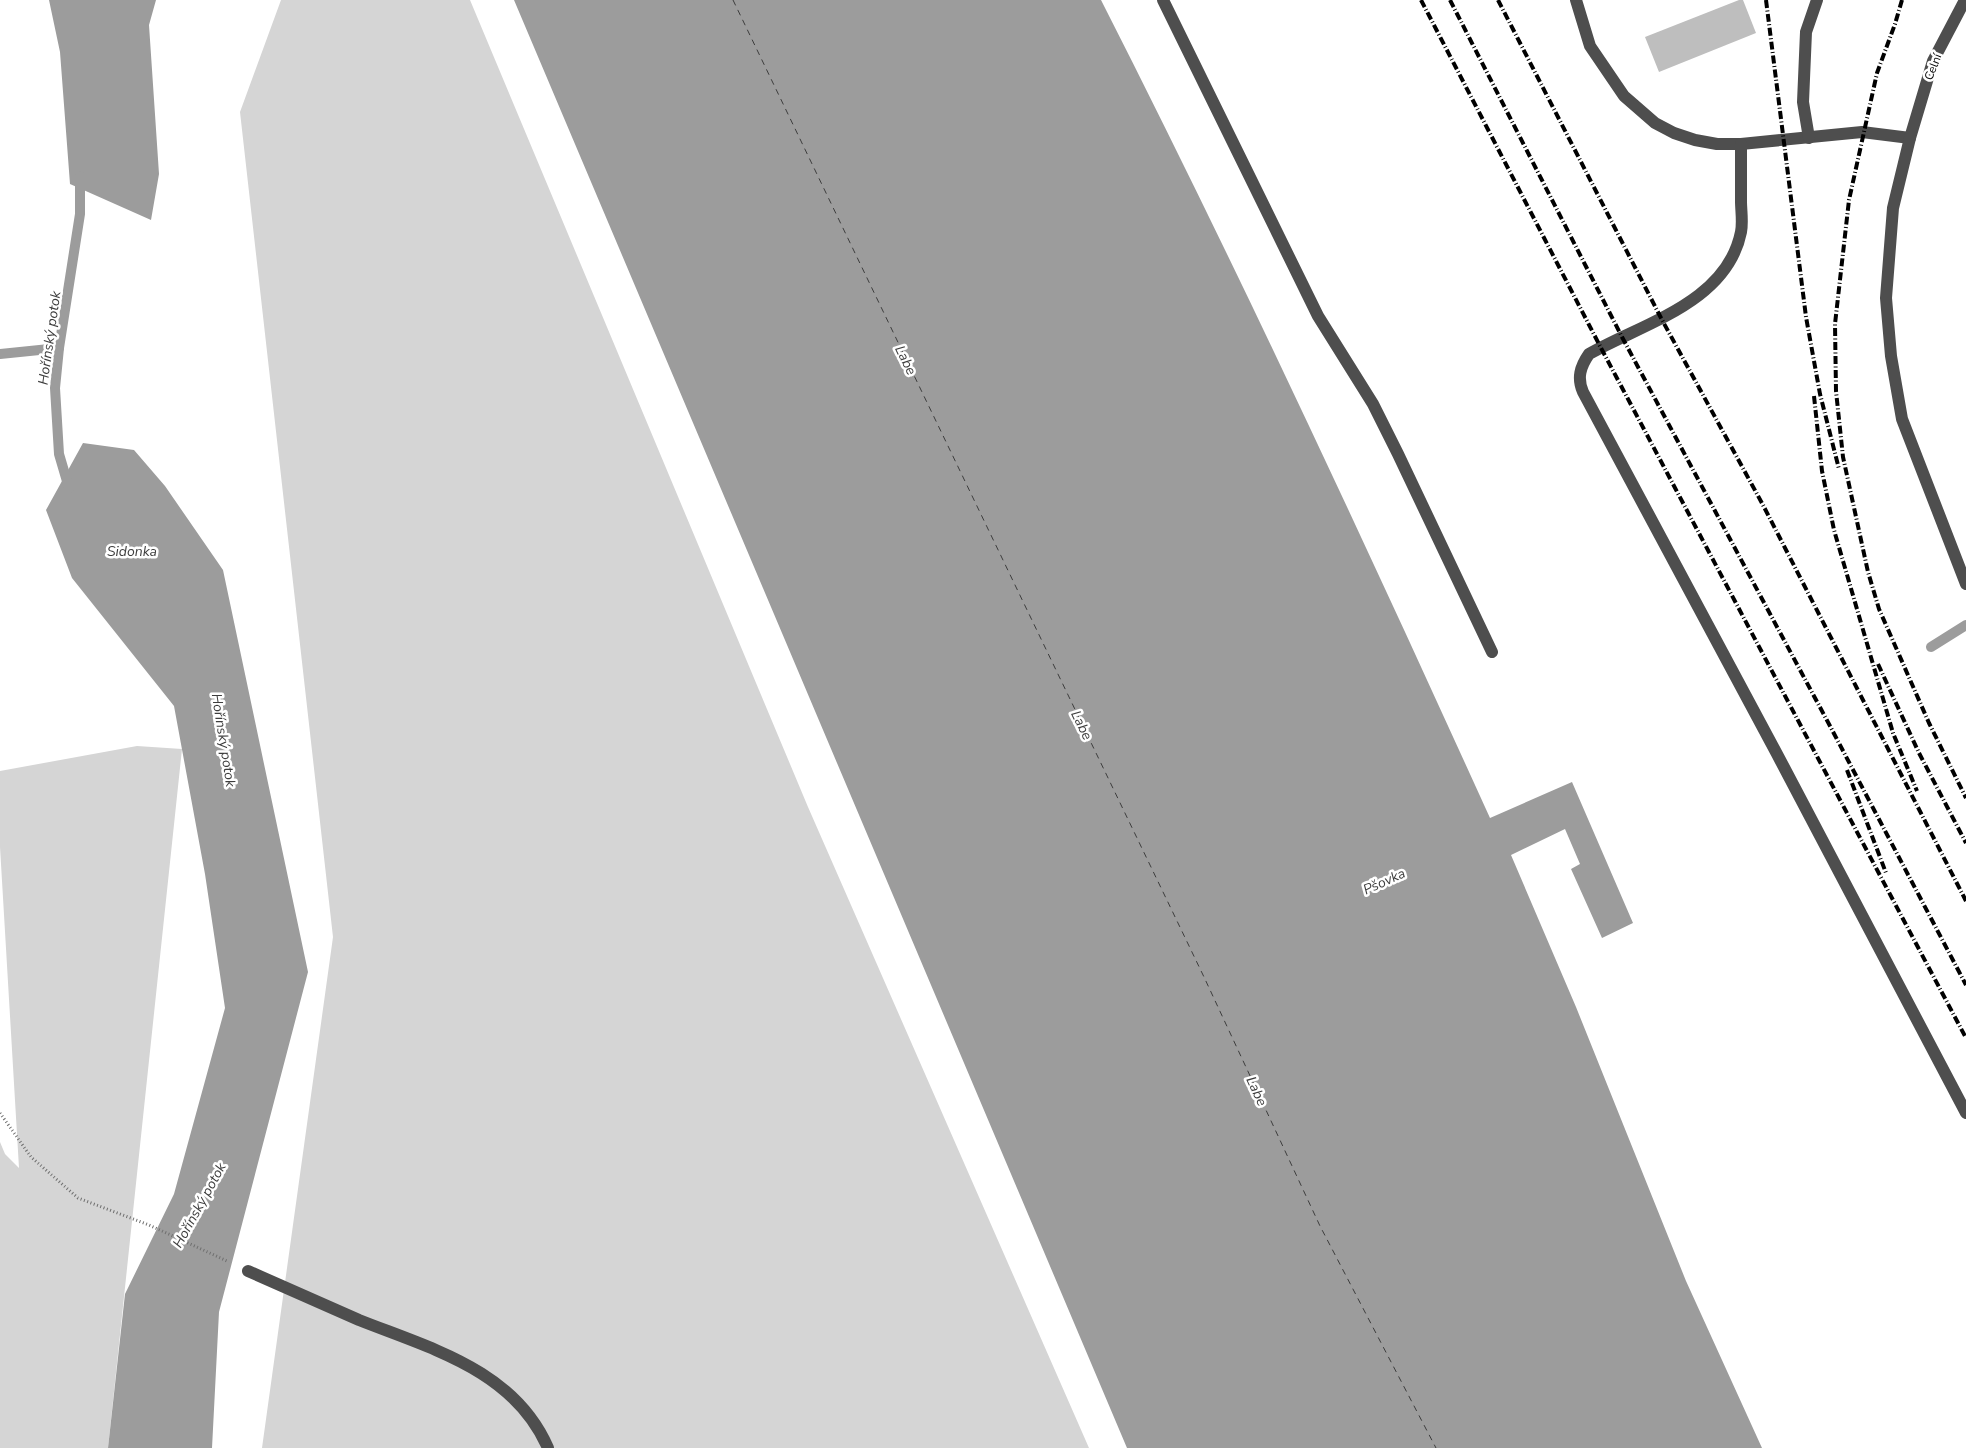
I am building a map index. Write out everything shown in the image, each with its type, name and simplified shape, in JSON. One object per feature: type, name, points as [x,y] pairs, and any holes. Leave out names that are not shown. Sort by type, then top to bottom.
[{"type":"lane","points":[[1163,0],[1318,316],[1373,404],[1492,652]]},
{"type":"lane","points":[[1576,0],[1590,46],[1624,96],[1655,123],[1674,133],[1695,140],[1717,144],[1741,144],[1862,132],[1910,138]]},
{"type":"lane","points":[[1808,138],[1803,102],[1806,32],[1817,0]]},
{"type":"lane","name":"Celní","points":[[1966,0],[1933,61],[1910,138],[1892,208],[1886,298],[1891,356],[1902,419],[1966,584]]},
{"type":"lane","points":[[1741,144],[1741,230],[1736,250],[1728,266],[1716,281],[1676,311],[1589,354],[1584,362],[1578,381],[1966,1113]]},
{"type":"lane","points":[[248,1271],[359,1320],[432,1347],[487,1376],[516,1400],[532,1418],[548,1448]]},
{"type":"path","points":[[0,1113],[31,1157],[78,1198],[149,1225],[248,1271]]},
{"type":"shaded area","points":[[281,0],[470,0],[808,807],[1089,1448],[262,1448],[333,937],[240,112]]},
{"type":"shaded area","points":[[137,746],[182,749],[108,1448],[0,1448],[0,1142],[5,1154],[19,1168],[0,847],[0,771]]},
{"type":"water","points":[[49,0],[156,0],[149,25],[159,174],[151,220],[70,184],[60,52]]},
{"type":"water","name":"Labe","points":[[514,0],[1101,0],[1202,203],[1300,407],[1490,818],[1572,782],[1633,923],[1602,938],[1571,869],[1580,864],[1565,829],[1511,855],[1576,1007],[1686,1281],[1762,1448],[1127,1448]]},
{"type":"water","name":"Sidonka","points":[[83,443],[134,450],[165,486],[223,570],[308,972],[219,1312],[212,1448],[108,1448],[125,1294],[174,1194],[225,1008],[205,874],[174,706],[72,578],[46,510]]},
{"type":"building","points":[[1743,0],[1756,33],[1659,72],[1645,37]]},
{"type":"waterway","name":"Hořínský potok","points":[[69,488],[59,454],[55,388],[59,348],[80,214],[80,176]]},
{"type":"waterway","points":[[0,354],[59,348]]},
{"type":"waterway","name":"Pšovka","points":[[1931,647],[1966,625]]},
{"type":"ferry route","points":[[733,0],[1204,977],[1320,1226],[1436,1448]]},
{"type":"railway","points":[[1421,0],[1601,348],[1966,1038]]},
{"type":"railway","points":[[1450,0],[1622,337],[1966,985]]},
{"type":"railway","points":[[1498,0],[1661,318],[1763,505],[1966,901]]},
{"type":"railway","points":[[1766,0],[1806,317],[1820,394],[1839,469]]},
{"type":"railway","points":[[1902,0],[1877,73],[1849,200],[1835,324],[1836,391],[1843,457],[1868,572],[1879,609],[1929,723],[1966,798]]},
{"type":"railway","points":[[1814,396],[1822,471],[1834,530],[1893,733],[1917,791]]},
{"type":"railway","points":[[1878,664],[1919,753],[1966,843]]},
{"type":"railway","points":[[1847,770],[1886,873]]}]
